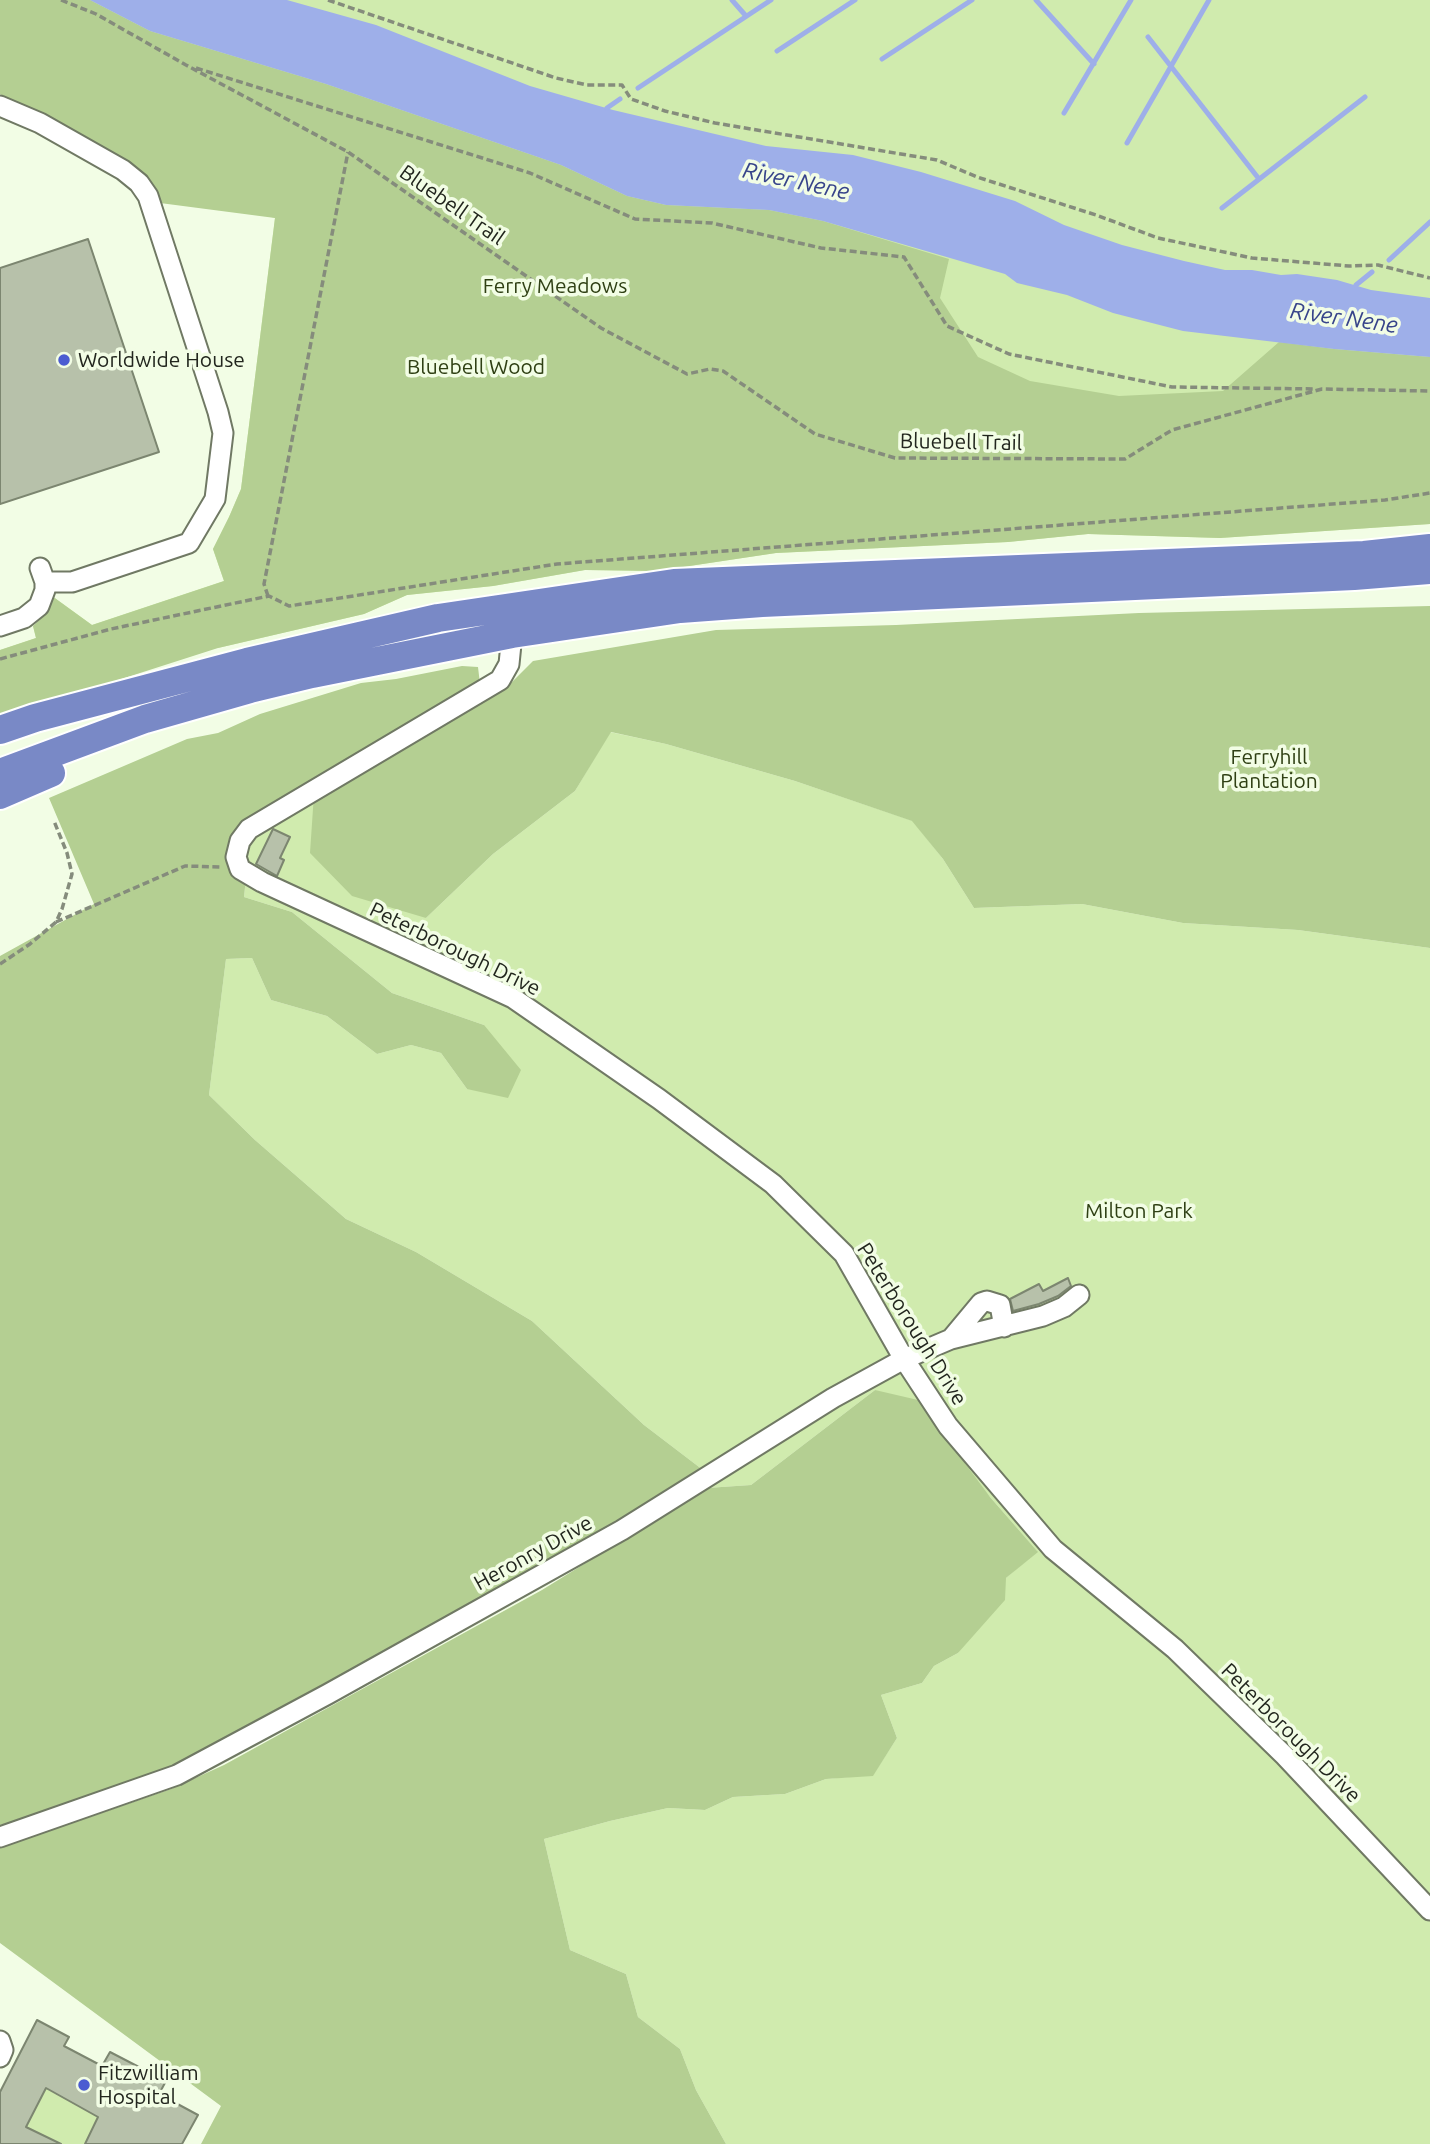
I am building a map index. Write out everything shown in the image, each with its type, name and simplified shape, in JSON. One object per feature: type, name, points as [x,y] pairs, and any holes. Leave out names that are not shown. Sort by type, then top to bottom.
[{"type":"highway","points":[[0,744],[39,729],[248,675],[439,618],[674,583],[1364,555],[1430,548]]},
{"type":"highway","points":[[0,730],[35,718],[248,675],[324,671],[512,635],[680,609],[1430,570]]},
{"type":"highway","points":[[0,773],[145,719],[248,675]]},
{"type":"highway","points":[[0,794],[165,729],[248,675]]},
{"type":"street","points":[[0,106],[40,123],[123,170],[148,196],[223,433],[215,499],[189,543],[72,582],[42,575],[45,590],[39,606],[24,618],[0,626]]},
{"type":"street","points":[[240,869],[236,857],[240,841],[249,829],[500,680],[509,664],[512,635]]},
{"type":"street","name":"Peterborough Drive","points":[[240,869],[262,882],[513,998],[659,1099],[773,1184],[844,1254],[904,1359],[948,1426],[1053,1549],[1175,1649],[1284,1756],[1430,1910]]},
{"type":"street","name":"Heronry Drive","points":[[0,1837],[177,1775],[622,1530],[833,1398],[904,1359],[951,1339],[1042,1317],[1064,1307],[1079,1295]]},
{"type":"street","points":[[951,1339],[981,1303],[987,1301],[1000,1305],[1004,1327]]},
{"type":"street","points":[[0,2041],[3,2050],[0,2057]]},
{"type":"path","name":"Bluebell Trail","points":[[61,0],[96,14],[348,152],[601,328],[687,374],[710,369],[723,371],[815,434],[895,458],[1125,459],[1172,430],[1322,390],[1430,391]]},
{"type":"path","points":[[328,0],[556,78],[587,85],[622,85],[631,99],[665,111],[715,123],[937,160],[978,177],[1158,238],[1252,258],[1349,266],[1378,265],[1430,278]]},
{"type":"path","points":[[186,65],[530,173],[635,219],[712,223],[821,248],[904,257],[947,326],[1010,354],[1172,387],[1322,390]]},
{"type":"path","points":[[268,596],[264,584],[348,152]]},
{"type":"path","points":[[0,659],[111,629],[268,596],[289,606],[557,564],[1385,500],[1430,493]]},
{"type":"path","points":[[54,821],[68,853],[72,874],[56,922]]},
{"type":"path","points":[[0,964],[56,922],[185,866],[240,869]]},
{"type":"green space","name":"Ferry Meadows","points":[[0,0],[1430,0],[1430,524],[1220,538],[1088,534],[1008,542],[776,553],[656,571],[585,570],[493,586],[407,595],[364,614],[218,648],[0,650],[36,638],[33,626],[46,614],[52,596],[92,625],[224,581],[213,549],[241,489],[275,218],[151,184],[140,171],[118,157],[0,94]]},
{"type":"green space","name":"Bluebell Wood","points":[[0,0],[90,0],[150,31],[326,84],[561,165],[627,196],[666,205],[769,210],[823,221],[949,259],[940,298],[978,357],[1030,381],[1119,396],[1223,391],[1279,342],[1430,357],[1430,524],[1220,538],[1088,534],[1008,542],[776,553],[656,571],[585,570],[493,586],[407,595],[364,614],[218,648],[59,699],[0,721],[0,650],[36,638],[33,626],[46,614],[52,596],[92,625],[224,581],[213,549],[241,489],[275,218],[160,203],[151,184],[140,171],[0,94]]},
{"type":"green space","name":"Ferryhill Plantation","points":[[1430,606],[1430,948],[1298,930],[1183,923],[1082,904],[974,908],[943,859],[912,821],[795,781],[666,744],[611,732],[575,791],[493,854],[426,918],[352,896],[310,853],[314,794],[288,799],[250,840],[244,897],[292,912],[392,993],[484,1025],[521,1070],[508,1098],[467,1089],[441,1053],[411,1045],[377,1054],[327,1016],[271,1000],[252,958],[226,959],[209,1095],[255,1140],[346,1219],[416,1252],[532,1321],[644,1425],[703,1470],[645,1513],[174,1766],[61,1809],[0,1825],[0,956],[94,904],[49,798],[187,739],[218,733],[260,714],[361,683],[462,666],[478,667],[480,684],[493,693],[509,685],[533,661],[716,630],[896,625],[1139,613]]},
{"type":"green space","name":"Milton Park","points":[[610,732],[666,744],[795,781],[913,821],[943,859],[974,908],[1082,904],[1183,923],[1298,930],[1430,948],[1430,2144],[726,2144],[696,2090],[680,2049],[638,2017],[626,1974],[570,1950],[544,1839],[668,1808],[705,1810],[733,1797],[785,1794],[826,1779],[873,1775],[897,1738],[881,1695],[922,1683],[934,1666],[958,1653],[1006,1578],[1037,1551],[990,1497],[875,1390],[751,1485],[707,1488],[703,1470],[644,1425],[532,1321],[416,1252],[346,1219],[255,1140],[209,1095],[226,959],[252,958],[271,1000],[327,1016],[377,1054],[411,1045],[441,1053],[467,1089],[484,1025],[392,993],[292,912],[244,897],[250,840],[257,822],[315,794],[426,918],[493,854],[575,791]]},
{"type":"green space","points":[[875,1390],[918,1400],[990,1497],[1038,1552],[1006,1578],[1005,1600],[958,1653],[934,1666],[922,1683],[881,1695],[897,1738],[873,1776],[826,1779],[785,1794],[733,1797],[705,1810],[668,1808],[544,1839],[570,1950],[626,1974],[638,2017],[680,2049],[696,2090],[726,2144],[201,2144],[221,2106],[0,1943],[0,1848],[171,1789],[224,1765],[542,1590],[707,1488],[751,1485]]},
{"type":"green space","points":[[46,2088],[98,2117],[85,2144],[61,2144],[26,2127]]},
{"type":"water","name":"River Nene","points":[[90,0],[287,0],[376,25],[530,86],[613,110],[766,146],[853,155],[921,172],[1015,201],[1064,225],[1122,245],[1225,270],[1297,274],[1337,280],[1371,290],[1430,298],[1430,357],[1183,331],[1113,313],[1067,295],[1017,283],[1005,274],[823,221],[769,210],[666,205],[627,196],[561,165],[326,84],[150,31]]},
{"type":"building","name":"Worldwide House","points":[[88,239],[159,452],[0,504],[0,268]]},
{"type":"building","points":[[273,829],[290,837],[280,858],[284,860],[277,876],[256,864]]},
{"type":"building","points":[[1068,1278],[1071,1286],[1058,1296],[1013,1311],[1010,1299],[1039,1284],[1043,1291]]},
{"type":"building","name":"Fitzwilliam Hospital","points":[[37,2020],[69,2037],[64,2046],[102,2066],[110,2052],[166,2081],[159,2094],[198,2115],[182,2144],[85,2144],[98,2117],[46,2088],[26,2127],[61,2144],[0,2144],[0,2092]]},
{"type":"waterway","points":[[732,0],[746,16]]},
{"type":"waterway","points":[[638,88],[771,0]]},
{"type":"waterway","points":[[777,51],[855,0]]},
{"type":"waterway","points":[[882,59],[972,0]]},
{"type":"waterway","points":[[1036,0],[1094,64]]},
{"type":"waterway","points":[[1064,113],[1131,0]]},
{"type":"waterway","points":[[1127,143],[1209,0]]},
{"type":"waterway","points":[[1148,37],[1259,179]]},
{"type":"waterway","points":[[1222,208],[1365,97]]},
{"type":"waterway","points":[[607,108],[620,99]]},
{"type":"waterway","points":[[1389,260],[1430,222]]},
{"type":"waterway","points":[[1356,285],[1372,272]]},
{"type":"place","name":"Worldwide House","points":[[64,360]]},
{"type":"place","name":"Fitzwilliam Hospital","points":[[84,2085]]}]
